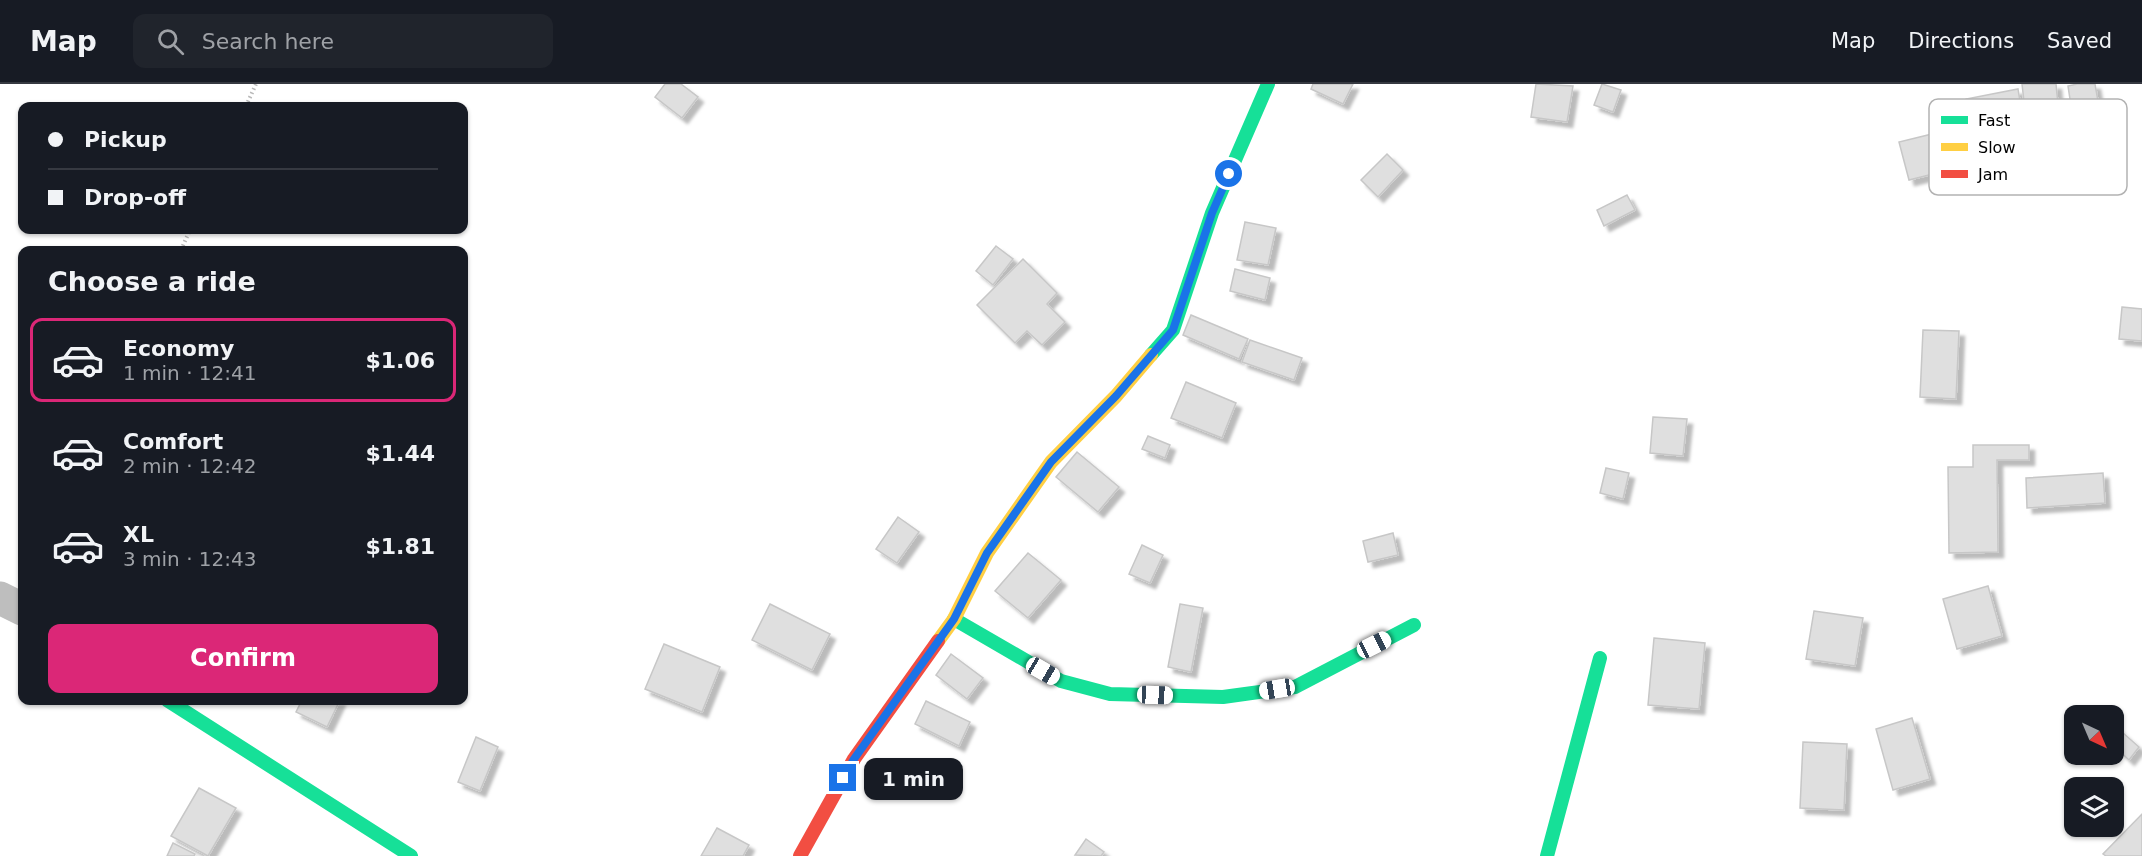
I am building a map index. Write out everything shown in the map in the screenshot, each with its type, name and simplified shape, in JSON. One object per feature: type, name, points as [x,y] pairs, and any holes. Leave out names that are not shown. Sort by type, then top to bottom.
[{"type":"street","points":[[800,856],[854,759],[954,619],[987,553],[1051,462],[1116,396],[1173,330],[1212,213],[1268,84]]},
{"type":"street","points":[[0,598],[18,607]]},
{"type":"street","points":[[954,619],[1061,681],[1110,694],[1223,697],[1295,687],[1414,625]]},
{"type":"street","points":[[1547,856],[1600,658]]},
{"type":"street","points":[[175,705],[411,856]]},
{"type":"path","points":[[248,102],[256,84]]},
{"type":"building","points":[[665,84],[681,84],[698,97],[682,118],[655,97]]},
{"type":"building","points":[[1313,84],[1353,84],[1343,104],[1311,89]]},
{"type":"building","points":[[1536,84],[1573,86],[1567,122],[1531,117]]},
{"type":"building","points":[[1602,84],[1621,90],[1613,112],[1594,105]]},
{"type":"building","points":[[2022,84],[2056,84],[2057,99],[2024,99]]},
{"type":"building","points":[[2095,84],[2098,99],[2070,99],[2068,86]]},
{"type":"building","points":[[2018,89],[2020,99],[1966,99]]},
{"type":"building","points":[[1929,135],[1929,175],[1909,180],[1899,142]]},
{"type":"building","points":[[1387,154],[1403,170],[1378,197],[1361,180]]},
{"type":"building","points":[[1627,195],[1635,210],[1604,226],[1597,210]]},
{"type":"building","points":[[1245,222],[1276,228],[1268,265],[1237,260]]},
{"type":"building","points":[[996,246],[1013,259],[993,285],[976,271]]},
{"type":"building","points":[[1023,259],[1057,293],[1047,304],[1065,322],[1042,345],[1027,331],[1015,343],[977,305]]},
{"type":"building","points":[[1235,269],[1270,278],[1265,300],[1230,291]]},
{"type":"building","points":[[2122,307],[2142,309],[2142,341],[2119,339]]},
{"type":"building","points":[[1191,315],[1248,339],[1239,359],[1183,335]]},
{"type":"building","points":[[1923,330],[1959,331],[1956,399],[1920,397]]},
{"type":"building","points":[[1250,340],[1302,358],[1294,380],[1242,362]]},
{"type":"building","points":[[1186,382],[1236,403],[1222,438],[1171,418]]},
{"type":"building","points":[[1653,417],[1687,419],[1683,456],[1650,453]]},
{"type":"building","points":[[1148,436],[1170,445],[1165,458],[1142,449]]},
{"type":"building","points":[[1973,445],[2029,445],[2029,460],[1997,460],[1998,552],[1949,553],[1948,467],[1973,467]]},
{"type":"building","points":[[1077,452],[1119,487],[1098,512],[1056,477]]},
{"type":"building","points":[[1606,468],[1629,473],[1623,499],[1600,493]]},
{"type":"building","points":[[2103,473],[2105,503],[2027,508],[2026,478]]},
{"type":"building","points":[[898,517],[919,532],[897,563],[876,549]]},
{"type":"building","points":[[1393,533],[1398,555],[1368,562],[1363,541]]},
{"type":"building","points":[[1142,545],[1163,555],[1150,583],[1129,574]]},
{"type":"building","points":[[1028,553],[1061,580],[1028,618],[995,591]]},
{"type":"building","points":[[1988,586],[2002,636],[1957,649],[1943,599]]},
{"type":"building","points":[[770,604],[830,634],[812,670],[752,640]]},
{"type":"building","points":[[1180,604],[1203,608],[1191,672],[1168,667]]},
{"type":"building","points":[[1814,611],[1863,618],[1855,666],[1806,659]]},
{"type":"building","points":[[1654,638],[1705,643],[1699,709],[1648,705]]},
{"type":"building","points":[[664,644],[720,667],[702,712],[645,689]]},
{"type":"building","points":[[951,654],[983,678],[967,699],[936,675]]},
{"type":"building","points":[[926,701],[970,722],[959,746],[915,724]]},
{"type":"building","points":[[300,705],[338,705],[327,727],[296,712]]},
{"type":"building","points":[[1912,718],[1930,779],[1893,790],[1876,729]]},
{"type":"building","points":[[2124,734],[2139,747],[2129,760],[2124,755]]},
{"type":"building","points":[[476,737],[498,747],[480,791],[458,782]]},
{"type":"building","points":[[1803,742],[1847,744],[1844,810],[1800,808]]},
{"type":"building","points":[[199,788],[236,808],[208,856],[171,836]]},
{"type":"building","points":[[2142,814],[2142,856],[2106,856],[2103,854],[2120,837],[2124,837],[2124,832]]},
{"type":"building","points":[[717,828],[749,845],[743,856],[701,856]]},
{"type":"building","points":[[1086,839],[1104,852],[1101,856],[1075,855]]},
{"type":"building","points":[[173,843],[195,854],[194,856],[167,856]]},
{"type":"traffic: fast","points":[[1151,355],[1173,330],[1212,213],[1268,84]]},
{"type":"traffic: fast","points":[[954,619],[1061,681],[1110,694],[1223,697],[1295,687],[1414,625]]},
{"type":"traffic: fast","points":[[1547,856],[1600,658]]},
{"type":"traffic: fast","points":[[175,705],[411,856]]},
{"type":"traffic: slow","points":[[938,641],[954,619],[987,553],[1051,462],[1116,396],[1151,355]]},
{"type":"traffic: jam","points":[[800,856],[854,759],[938,641]]},
{"type":"route","points":[[843,778],[854,759],[954,619],[987,553],[1051,462],[1116,396],[1173,330],[1212,213],[1229,174]]}]
